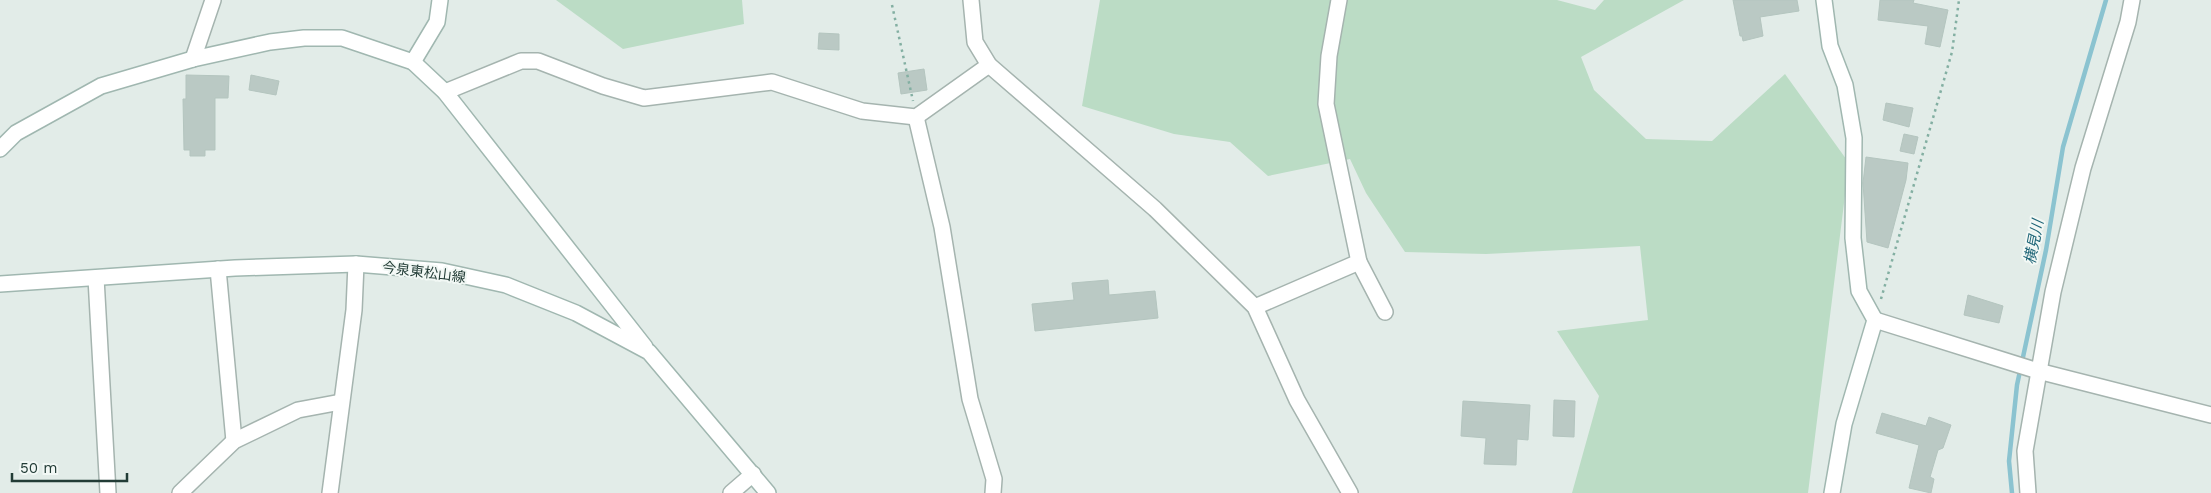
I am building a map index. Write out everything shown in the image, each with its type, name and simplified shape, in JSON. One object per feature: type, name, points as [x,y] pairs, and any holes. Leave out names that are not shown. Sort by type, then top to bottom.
[{"type":"street","points":[[193,59],[213,0]]},
{"type":"street","points":[[413,62],[437,22],[440,0]]},
{"type":"street","points":[[971,0],[974,42],[989,64],[1155,209],[1255,307],[1297,400],[1350,493]]},
{"type":"street","points":[[1339,0],[1329,56],[1326,104],[1359,262],[1385,312]]},
{"type":"street","points":[[1824,0],[1830,46],[1845,85],[1854,138],[1853,238],[1859,291],[1875,320],[2038,371],[2211,415]]},
{"type":"street","points":[[2028,493],[2025,451],[2038,371],[2064,239],[2128,22],[2132,0]]},
{"type":"street","points":[[0,148],[16,133],[101,86],[193,59],[270,42],[304,38],[342,38],[413,62],[445,92],[649,352]]},
{"type":"street","points":[[445,92],[521,61],[538,61],[603,86],[644,98],[772,82],[862,111],[916,117],[989,64]]},
{"type":"street","points":[[916,117],[942,227],[970,400],[994,479],[993,493]]},
{"type":"street","points":[[1255,307],[1359,262]]},
{"type":"street","points":[[330,493],[354,310],[356,264]]},
{"type":"street","name":"今泉東松山線","points":[[0,284],[218,269],[356,264],[442,271],[506,285],[576,313],[649,352],[768,493]]},
{"type":"street","points":[[218,269],[234,442]]},
{"type":"street","points":[[96,278],[108,493]]},
{"type":"street","points":[[1832,493],[1844,424],[1875,320]]},
{"type":"street","points":[[180,493],[234,442],[298,410],[341,402]]},
{"type":"street","points":[[731,493],[752,474]]},
{"type":"path","points":[[1875,320],[1952,52],[1959,0]]},
{"type":"path","points":[[892,5],[910,87]]},
{"type":"green space","points":[[556,0],[742,0],[744,24],[623,49]]},
{"type":"green space","points":[[1100,0],[1557,0],[1595,10],[1604,0],[1684,0],[1581,57],[1594,90],[1646,139],[1712,141],[1785,74],[1849,163],[1808,493],[1572,493],[1599,396],[1557,331],[1648,320],[1640,246],[1486,254],[1405,252],[1366,193],[1350,159],[1268,176],[1230,142],[1174,134],[1082,106]]},
{"type":"building","points":[[1733,0],[1797,0],[1799,11],[1760,17],[1763,36],[1743,41],[1742,36],[1740,36]]},
{"type":"building","points":[[1880,0],[1914,0],[1913,3],[1948,10],[1940,47],[1925,44],[1928,26],[1878,20]]},
{"type":"building","points":[[819,33],[839,34],[839,50],[818,49]]},
{"type":"building","points":[[924,69],[927,90],[901,94],[898,73]]},
{"type":"building","points":[[186,75],[229,76],[228,98],[215,98],[215,150],[205,150],[205,156],[190,156],[190,150],[184,150],[183,99],[186,99]]},
{"type":"building","points":[[251,75],[279,81],[276,95],[249,90]]},
{"type":"building","points":[[1886,103],[1913,108],[1909,127],[1883,120]]},
{"type":"building","points":[[1904,134],[1918,137],[1914,154],[1900,151]]},
{"type":"building","points":[[1866,157],[1908,163],[1906,180],[1888,248],[1867,242],[1863,183]]},
{"type":"building","points":[[1108,280],[1109,295],[1155,291],[1158,318],[1035,331],[1032,304],[1074,300],[1072,283]]},
{"type":"building","points":[[1968,295],[2003,306],[1999,323],[1964,315]]},
{"type":"building","points":[[1554,400],[1575,401],[1574,437],[1553,436]]},
{"type":"building","points":[[1463,401],[1530,405],[1528,440],[1517,439],[1516,465],[1484,464],[1486,438],[1461,436]]},
{"type":"building","points":[[1882,413],[1926,426],[1929,417],[1951,425],[1943,448],[1938,450],[1930,477],[1934,479],[1931,493],[1909,488],[1919,445],[1876,433]]},
{"type":"waterway","name":"横見川","points":[[2012,493],[2009,461],[2017,385],[2046,250],[2063,147],[2106,0]]}]
